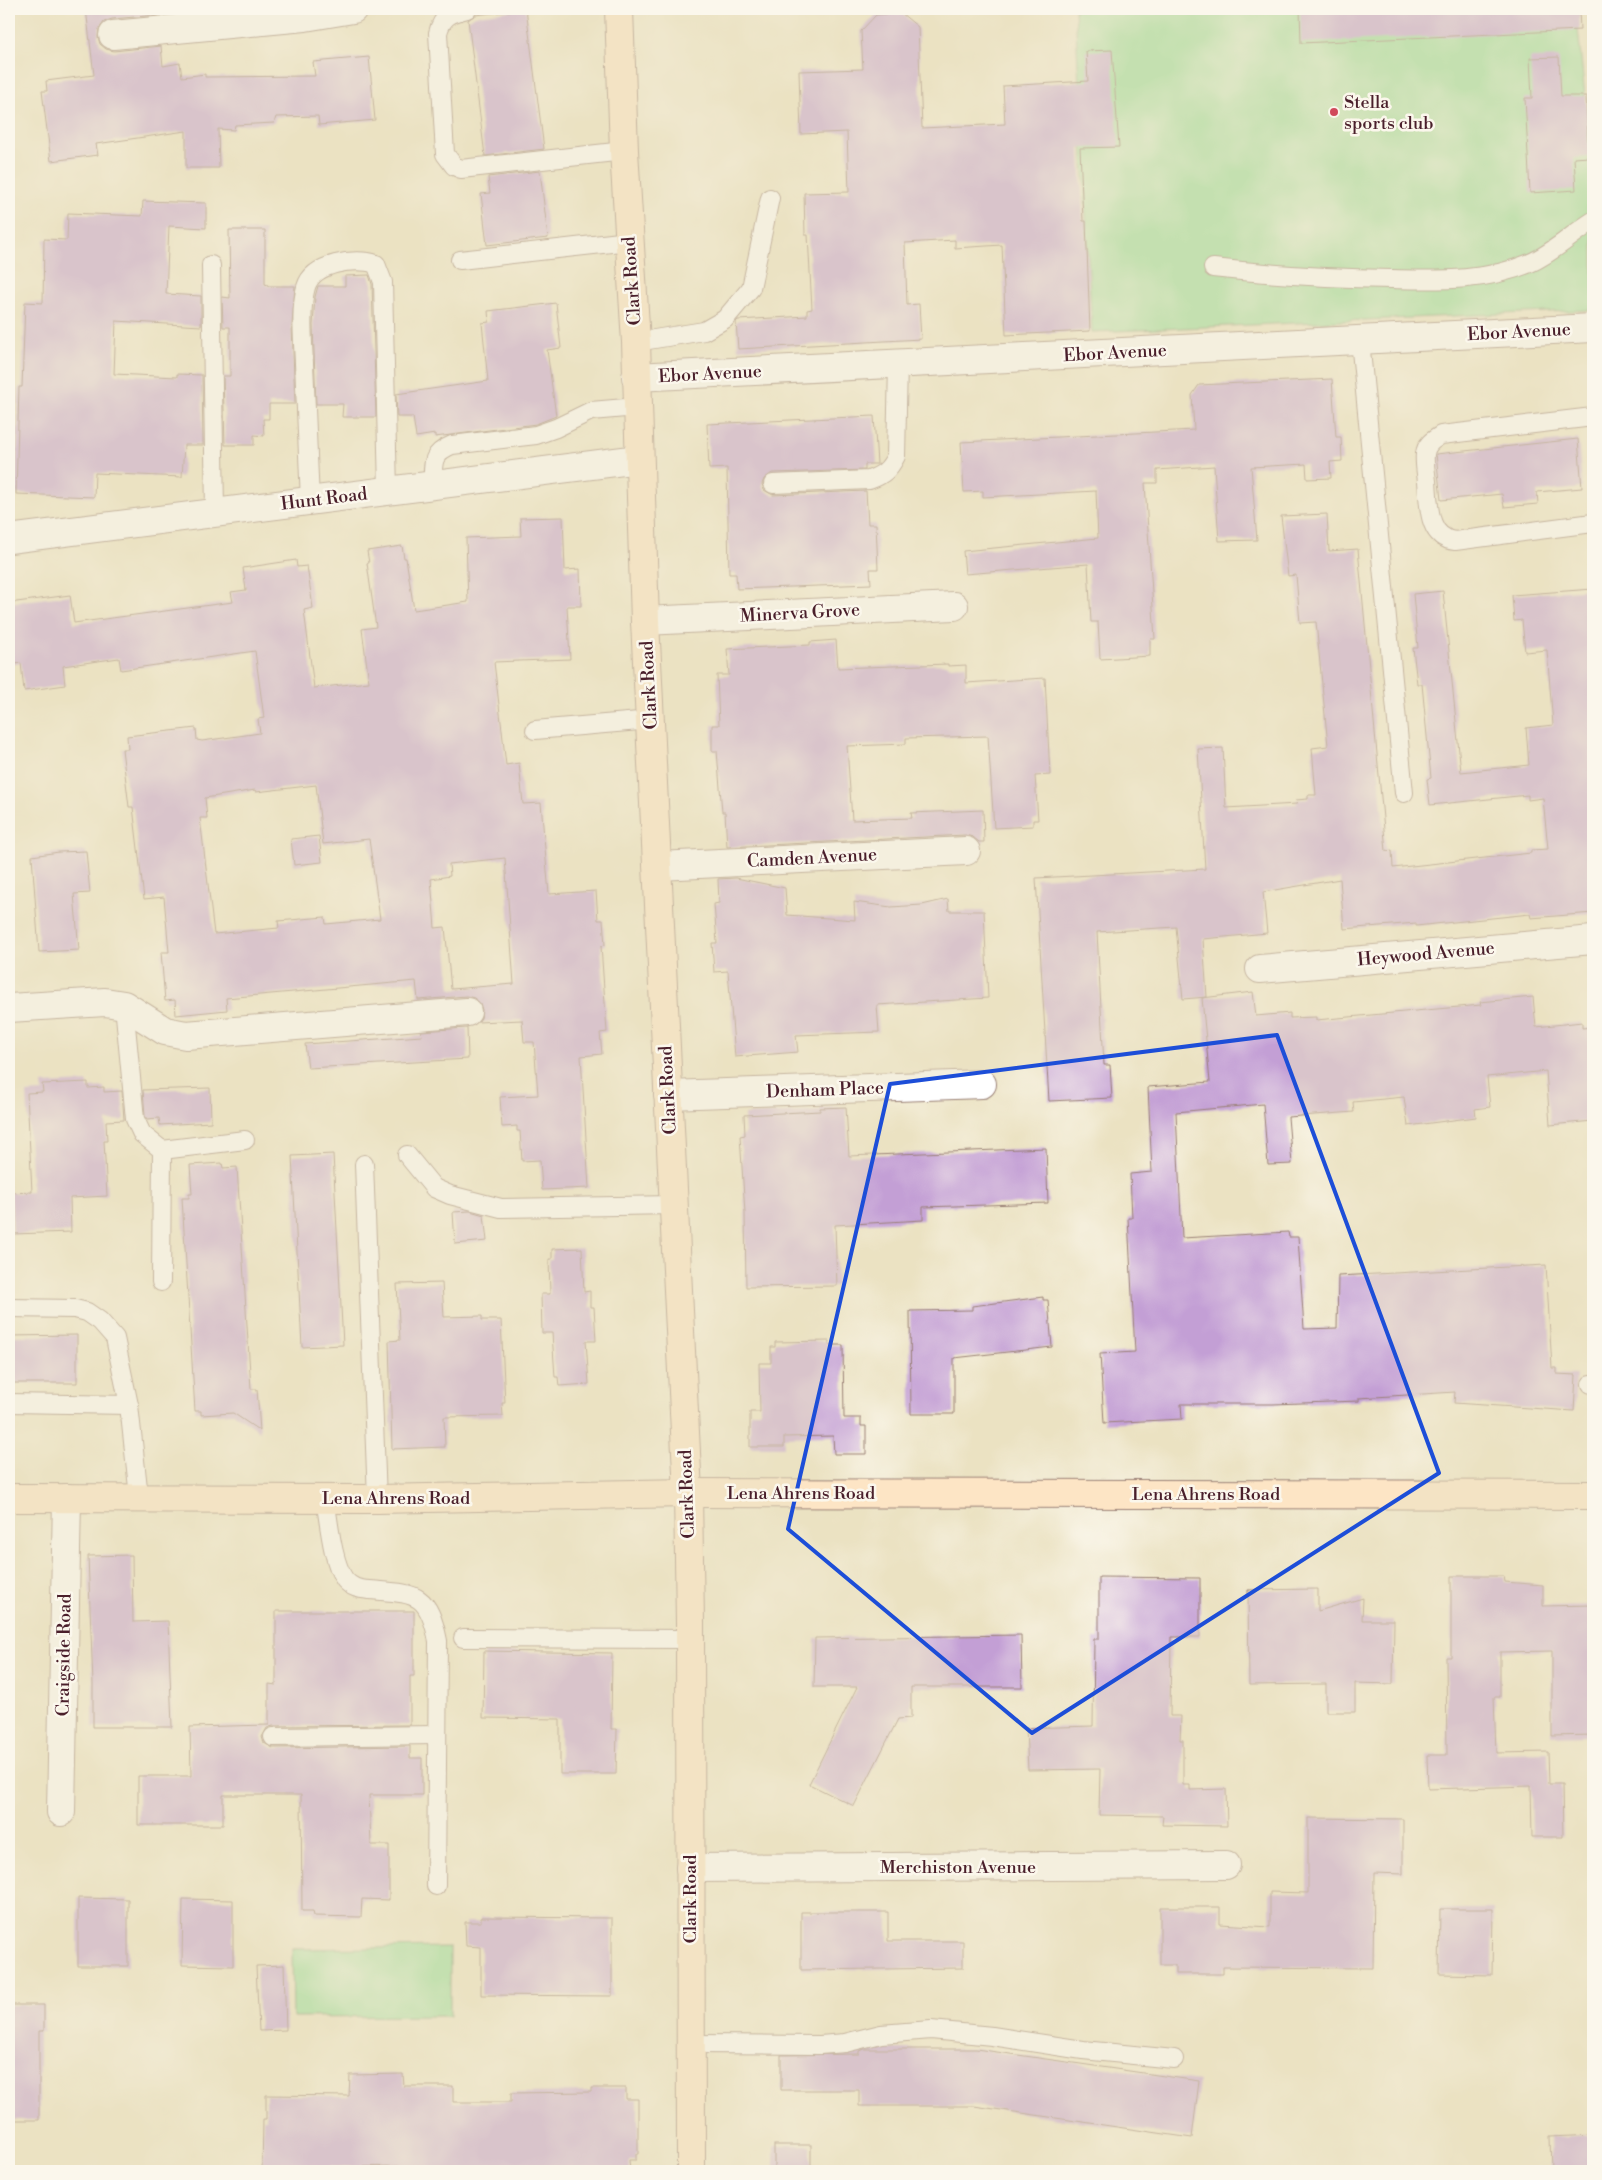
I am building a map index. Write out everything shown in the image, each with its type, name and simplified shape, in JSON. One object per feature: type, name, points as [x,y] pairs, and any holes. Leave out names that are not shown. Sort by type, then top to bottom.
[{"type":"street","points":[[113,35],[204,17],[306,17],[353,9]]},
{"type":"street","name":"Clark Road","points":[[619,9],[624,151],[636,342],[645,621],[688,1493],[691,2171]]},
{"type":"street","name":"Ebor Avenue","points":[[636,377],[1593,328]]},
{"type":"street","name":"Hunt Road","points":[[9,539],[215,511],[433,486],[639,459]]},
{"type":"street","name":"Minerva Grove","points":[[645,621],[954,606]]},
{"type":"street","name":"Camden Avenue","points":[[658,866],[966,851]]},
{"type":"street","name":"Heywood Avenue","points":[[1260,969],[1593,940]]},
{"type":"street","points":[[9,1008],[115,1004],[165,1031],[186,1035],[467,1012]]},
{"type":"street","name":"Denham Place","points":[[668,1095],[982,1084]]},
{"type":"street","name":"Lena Ahrens Road","points":[[9,1498],[376,1499],[688,1493],[1593,1495]]},
{"type":"street","name":"Craigside Road","points":[[61,1812],[67,1498]]},
{"type":"street","name":"Merchiston Avenue","points":[[690,1868],[1226,1865]]},
{"type":"lane","points":[[467,9],[451,13],[443,19],[438,33],[445,154],[454,166],[461,169],[624,151]]},
{"type":"lane","points":[[636,342],[704,331],[724,319],[751,288],[770,198]]},
{"type":"lane","points":[[1214,268],[1281,276],[1459,280],[1494,274],[1530,262],[1593,221]]},
{"type":"lane","points":[[460,260],[630,241]]},
{"type":"lane","points":[[310,501],[303,322],[306,287],[313,274],[324,267],[340,264],[367,261],[376,264],[383,282],[388,491]]},
{"type":"lane","points":[[211,265],[215,511]]},
{"type":"lane","points":[[1360,340],[1404,793]]},
{"type":"lane","points":[[773,484],[868,480],[882,475],[890,469],[896,456],[898,364]]},
{"type":"lane","points":[[433,486],[434,458],[442,449],[452,445],[536,434],[556,428],[591,411],[637,407]]},
{"type":"lane","points":[[1593,417],[1442,435],[1428,445],[1425,455],[1430,519],[1442,537],[1448,540],[1455,541],[1593,523]]},
{"type":"lane","points":[[535,730],[651,720]]},
{"type":"lane","points":[[115,1004],[135,1119],[142,1134],[162,1150],[245,1140]]},
{"type":"lane","points":[[161,1282],[162,1150]]},
{"type":"lane","points":[[407,1155],[434,1188],[450,1195],[502,1208],[674,1205]]},
{"type":"lane","points":[[364,1164],[376,1499]]},
{"type":"lane","points":[[9,1308],[74,1309],[87,1312],[100,1320],[115,1338],[129,1405],[139,1497]]},
{"type":"lane","points":[[9,1403],[129,1405]]},
{"type":"lane","points":[[325,1499],[338,1566],[345,1580],[354,1588],[407,1593],[424,1602],[434,1621],[438,1641],[436,1886]]},
{"type":"lane","points":[[463,1638],[690,1639]]},
{"type":"lane","points":[[273,1737],[437,1734]]},
{"type":"lane","points":[[690,2044],[820,2045],[845,2043],[881,2034],[931,2030],[992,2036],[1083,2050],[1174,2059]]},
{"type":"highlighted area","points":[[1277,1035],[1439,1473],[1032,1733],[788,1529],[890,1084]]},
{"type":"green space","name":"Stella sports club","points":[[1075,9],[1576,9],[1593,174],[1593,310],[1092,332]]},
{"type":"green space","points":[[450,1947],[450,2016],[293,2017],[292,1949]]},
{"type":"building","points":[[86,9],[156,9],[157,15],[112,19],[104,22],[99,29],[98,37],[100,44],[106,49],[114,51],[161,46],[163,66],[180,63],[182,77],[205,74],[205,77],[315,76],[313,62],[369,57],[375,120],[319,125],[318,116],[276,117],[274,123],[235,125],[234,130],[218,129],[219,168],[186,168],[186,131],[96,144],[98,155],[51,161],[42,91],[47,91],[46,81],[94,75]]},
{"type":"building","points":[[526,9],[544,149],[485,156],[468,20],[475,15]]},
{"type":"building","points":[[1300,9],[1579,9],[1580,30],[1301,43]]},
{"type":"building","points":[[901,13],[918,27],[922,128],[1005,124],[1003,86],[1088,81],[1086,51],[1112,50],[1119,147],[1080,148],[1083,221],[1086,221],[1090,331],[1006,335],[1002,245],[955,248],[955,240],[905,243],[907,305],[919,304],[921,339],[738,349],[736,322],[738,320],[807,316],[807,310],[812,309],[808,235],[805,235],[804,193],[849,192],[847,132],[801,134],[799,71],[863,69],[861,31],[876,15]]},
{"type":"building","points":[[1559,57],[1561,96],[1586,96],[1589,157],[1574,158],[1576,190],[1530,193],[1525,98],[1532,98],[1530,58]]},
{"type":"building","points":[[540,171],[548,238],[487,245],[481,194],[490,193],[488,177]]},
{"type":"building","points":[[143,201],[206,203],[206,228],[169,226],[166,294],[201,296],[201,326],[116,321],[114,374],[177,377],[177,374],[202,375],[203,445],[184,445],[182,477],[95,473],[94,497],[16,494],[19,387],[22,387],[25,302],[43,303],[44,239],[67,240],[68,213],[142,216]]},
{"type":"building","points":[[229,230],[265,230],[265,284],[268,286],[295,286],[292,325],[295,404],[269,404],[269,419],[263,419],[264,436],[254,435],[254,445],[225,445],[223,376],[230,376],[230,327],[223,327],[222,297],[230,298]]},
{"type":"building","points":[[369,275],[372,284],[376,417],[342,417],[343,404],[316,404],[313,325],[315,297],[318,286],[345,286],[345,276]]},
{"type":"building","points":[[556,303],[561,348],[547,350],[556,416],[536,424],[435,437],[435,434],[416,437],[413,417],[397,417],[396,394],[488,381],[482,323],[489,322],[488,311]]},
{"type":"building","points":[[1332,379],[1336,437],[1341,437],[1342,461],[1330,462],[1331,478],[1307,479],[1306,464],[1251,467],[1257,540],[1219,541],[1214,466],[1157,470],[1157,483],[1145,483],[1155,639],[1150,639],[1150,656],[1100,659],[1098,622],[1091,622],[1088,564],[965,574],[963,551],[1098,538],[1096,491],[983,497],[983,491],[964,492],[961,442],[1194,430],[1192,395],[1199,385]]},
{"type":"building","points":[[874,416],[877,464],[865,464],[865,470],[772,473],[764,479],[762,484],[764,490],[773,495],[866,491],[868,524],[876,524],[878,569],[870,569],[871,584],[737,589],[736,574],[729,574],[727,468],[709,469],[707,424]]},
{"type":"building","points":[[1578,439],[1582,488],[1537,492],[1538,504],[1504,507],[1502,494],[1441,500],[1436,454]]},
{"type":"building","points":[[1327,514],[1329,551],[1358,549],[1386,851],[1392,850],[1393,868],[1531,853],[1531,850],[1548,849],[1543,798],[1528,800],[1528,795],[1430,805],[1427,779],[1431,778],[1422,684],[1417,684],[1413,648],[1418,648],[1413,594],[1443,591],[1461,772],[1529,765],[1526,728],[1553,725],[1547,650],[1525,652],[1522,620],[1514,621],[1512,595],[1593,589],[1593,913],[1531,918],[1530,914],[1416,926],[1416,923],[1344,929],[1340,879],[1263,892],[1267,933],[1203,939],[1207,997],[1183,999],[1176,927],[1097,932],[1104,1065],[1110,1065],[1112,1098],[1049,1101],[1036,878],[1205,869],[1198,749],[1223,748],[1226,808],[1297,804],[1296,800],[1308,799],[1308,795],[1316,795],[1312,748],[1328,746],[1316,622],[1300,623],[1296,575],[1288,576],[1281,516]]},
{"type":"building","points":[[563,517],[565,570],[580,569],[581,606],[567,606],[570,659],[494,662],[506,765],[519,763],[523,804],[541,803],[549,894],[596,891],[598,920],[603,920],[605,945],[601,946],[607,1032],[600,1033],[602,1054],[581,1056],[589,1188],[542,1190],[540,1160],[522,1161],[520,1131],[517,1131],[517,1126],[502,1127],[500,1097],[538,1095],[534,1042],[524,1042],[522,1020],[478,1022],[481,1018],[482,1010],[480,1003],[474,998],[466,996],[418,1000],[416,981],[226,998],[227,1010],[176,1015],[175,1000],[165,1001],[161,952],[169,952],[164,897],[144,899],[133,807],[129,807],[122,749],[128,749],[127,736],[196,728],[197,740],[202,741],[260,733],[258,719],[264,718],[255,651],[121,670],[119,658],[63,666],[65,685],[24,691],[21,663],[9,665],[9,603],[70,595],[74,623],[233,602],[231,592],[246,590],[243,568],[296,560],[297,567],[307,566],[313,608],[304,610],[314,688],[369,682],[362,629],[376,627],[367,551],[402,546],[404,558],[406,558],[414,610],[468,602],[466,538],[521,536],[520,518]],"holes":[[[316,785],[323,844],[369,839],[380,919],[326,924],[325,917],[278,921],[279,928],[214,934],[200,818],[207,818],[205,798],[255,790],[256,792]],[[505,858],[514,984],[451,989],[445,927],[435,928],[431,879],[450,876],[449,864]]]},
{"type":"building","points":[[836,640],[838,668],[948,664],[948,666],[966,665],[966,683],[1045,678],[1050,775],[1035,776],[1038,820],[1033,820],[1033,826],[994,828],[988,736],[906,738],[906,744],[847,746],[852,820],[912,818],[911,813],[983,810],[984,842],[979,842],[973,837],[965,835],[727,847],[725,812],[722,812],[717,751],[712,751],[712,725],[719,725],[717,675],[729,675],[727,649],[810,645],[810,642]]},
{"type":"building","points":[[319,836],[322,862],[294,865],[291,839]]},
{"type":"building","points":[[86,851],[90,893],[74,894],[79,950],[39,952],[32,856]]},
{"type":"building","points":[[736,878],[785,888],[787,915],[855,920],[854,902],[891,907],[922,905],[948,899],[949,911],[984,911],[988,998],[877,1005],[879,1032],[796,1035],[798,1052],[735,1057],[728,971],[714,972],[712,943],[717,943],[714,904],[719,903],[718,879]]},
{"type":"building","points":[[1253,992],[1256,1016],[1290,1013],[1290,1018],[1316,1017],[1316,1020],[1481,1005],[1480,1002],[1533,997],[1536,1027],[1582,1022],[1582,1028],[1593,1027],[1593,1121],[1550,1125],[1546,1071],[1487,1077],[1490,1107],[1475,1109],[1476,1117],[1408,1126],[1404,1097],[1353,1102],[1354,1112],[1288,1117],[1292,1164],[1268,1165],[1263,1104],[1176,1112],[1182,1238],[1288,1232],[1289,1237],[1298,1237],[1304,1329],[1337,1328],[1338,1276],[1546,1265],[1552,1368],[1557,1368],[1557,1374],[1576,1375],[1574,1411],[1454,1403],[1455,1392],[1359,1398],[1359,1401],[1273,1404],[1181,1404],[1182,1419],[1104,1423],[1100,1354],[1135,1352],[1128,1218],[1132,1218],[1130,1174],[1152,1172],[1148,1087],[1210,1082],[1202,998]]},
{"type":"building","points":[[467,1028],[468,1059],[308,1068],[305,1044],[422,1036],[421,1031]]},
{"type":"building","points":[[88,1082],[88,1088],[104,1087],[104,1092],[122,1091],[124,1120],[106,1121],[107,1141],[104,1141],[107,1196],[70,1198],[71,1232],[13,1234],[11,1193],[32,1192],[27,1093],[43,1092],[42,1084]]},
{"type":"building","points":[[210,1088],[211,1122],[160,1125],[159,1118],[147,1119],[145,1116],[143,1090]]},
{"type":"building","points":[[846,1107],[849,1156],[1046,1148],[1048,1203],[923,1207],[923,1220],[835,1225],[837,1286],[746,1287],[745,1213],[740,1136],[745,1135],[744,1115],[820,1111],[820,1108]]},
{"type":"building","points":[[333,1154],[343,1345],[302,1347],[292,1156]]},
{"type":"building","points":[[222,1163],[223,1168],[237,1167],[251,1389],[257,1389],[260,1431],[233,1413],[201,1415],[201,1411],[195,1411],[182,1198],[189,1198],[189,1194],[192,1194],[190,1165]]},
{"type":"building","points":[[470,1211],[484,1215],[487,1241],[455,1244],[453,1212]]},
{"type":"building","points":[[582,1248],[584,1292],[590,1291],[590,1307],[594,1307],[596,1341],[586,1341],[589,1384],[559,1386],[558,1377],[555,1377],[552,1333],[542,1333],[541,1294],[550,1294],[549,1259],[552,1259],[552,1249]]},
{"type":"building","points":[[442,1283],[444,1317],[482,1316],[482,1320],[501,1320],[505,1403],[502,1403],[503,1416],[444,1417],[445,1447],[392,1449],[389,1341],[400,1340],[397,1284]]},
{"type":"building","points":[[1043,1297],[1043,1300],[1048,1300],[1052,1347],[954,1358],[954,1414],[911,1414],[910,1311],[972,1310],[972,1306]]},
{"type":"building","points":[[77,1335],[77,1383],[9,1383],[9,1336]]},
{"type":"building","points":[[829,1341],[829,1345],[843,1345],[844,1418],[861,1418],[861,1426],[866,1426],[866,1454],[834,1454],[833,1436],[784,1437],[784,1447],[750,1447],[750,1412],[760,1412],[759,1363],[771,1363],[771,1347],[775,1347],[775,1342]]},
{"type":"building","points":[[132,1555],[133,1622],[168,1621],[172,1727],[93,1727],[88,1556]]},
{"type":"building","points":[[1451,1576],[1504,1576],[1505,1582],[1543,1585],[1543,1606],[1593,1605],[1593,1735],[1552,1736],[1552,1651],[1500,1652],[1500,1697],[1494,1697],[1496,1753],[1548,1752],[1549,1784],[1562,1784],[1563,1837],[1532,1837],[1531,1786],[1428,1789],[1427,1755],[1447,1755],[1446,1657],[1451,1657]]},
{"type":"building","points":[[1099,1577],[1200,1578],[1200,1637],[1171,1637],[1170,1716],[1181,1716],[1180,1740],[1183,1740],[1183,1785],[1190,1785],[1190,1790],[1226,1789],[1227,1826],[1162,1825],[1163,1816],[1099,1815],[1100,1769],[1028,1770],[1026,1728],[1093,1726],[1094,1639],[1099,1639]]},
{"type":"building","points":[[1318,1589],[1318,1611],[1363,1598],[1362,1620],[1394,1620],[1393,1684],[1355,1683],[1355,1712],[1326,1712],[1326,1684],[1249,1685],[1248,1590]]},
{"type":"building","points":[[276,1611],[414,1611],[414,1676],[410,1676],[410,1725],[273,1726],[267,1728],[262,1737],[264,1743],[273,1748],[410,1746],[410,1758],[422,1758],[422,1795],[369,1795],[371,1845],[389,1845],[389,1900],[362,1899],[361,1917],[314,1916],[313,1911],[302,1911],[301,1795],[223,1795],[223,1825],[138,1825],[138,1776],[191,1776],[190,1727],[269,1725],[269,1684],[276,1685]]},
{"type":"building","points":[[1021,1635],[1022,1687],[911,1687],[911,1718],[898,1719],[854,1806],[809,1784],[857,1687],[814,1687],[815,1638]]},
{"type":"building","points":[[484,1651],[612,1653],[611,1729],[617,1729],[616,1774],[560,1774],[560,1719],[483,1718]]},
{"type":"building","points":[[1308,1818],[1403,1819],[1403,1874],[1374,1873],[1373,1968],[1223,1967],[1223,1974],[1175,1974],[1175,1965],[1160,1965],[1160,1907],[1220,1907],[1220,1924],[1270,1927],[1270,1892],[1308,1893]]},
{"type":"building","points":[[78,1898],[128,1899],[128,1966],[78,1966]]},
{"type":"building","points":[[183,1899],[233,1900],[233,1966],[182,1965]]},
{"type":"building","points":[[1440,1909],[1493,1909],[1492,1975],[1439,1974]]},
{"type":"building","points":[[801,1912],[888,1912],[888,1941],[963,1941],[963,1968],[801,1970]]},
{"type":"building","points":[[481,1917],[612,1918],[612,1996],[481,1995],[481,1947],[466,1946],[465,1922],[481,1922]]},
{"type":"building","points":[[284,1965],[286,2030],[259,2031],[256,1966]]},
{"type":"building","points":[[9,2005],[44,2005],[44,2031],[39,2031],[39,2120],[9,2120]]},
{"type":"building","points":[[864,2049],[976,2049],[1199,2081],[1192,2138],[974,2106],[859,2106],[859,2090],[781,2090],[781,2055],[859,2054],[859,2051]]},
{"type":"building","points":[[403,2074],[404,2086],[453,2086],[453,2102],[511,2102],[511,2093],[591,2092],[591,2088],[626,2088],[626,2099],[638,2099],[638,2154],[636,2154],[636,2160],[629,2160],[630,2171],[413,2171],[413,2166],[328,2167],[328,2171],[262,2171],[263,2119],[266,2119],[266,2095],[349,2096],[350,2075]]},
{"type":"building","points":[[1593,2135],[1593,2170],[1551,2171],[1550,2137]]},
{"type":"building","points":[[774,2145],[811,2145],[811,2171],[774,2171]]},
{"type":"place","name":"Stella sports club","points":[[1334,112]]}]
